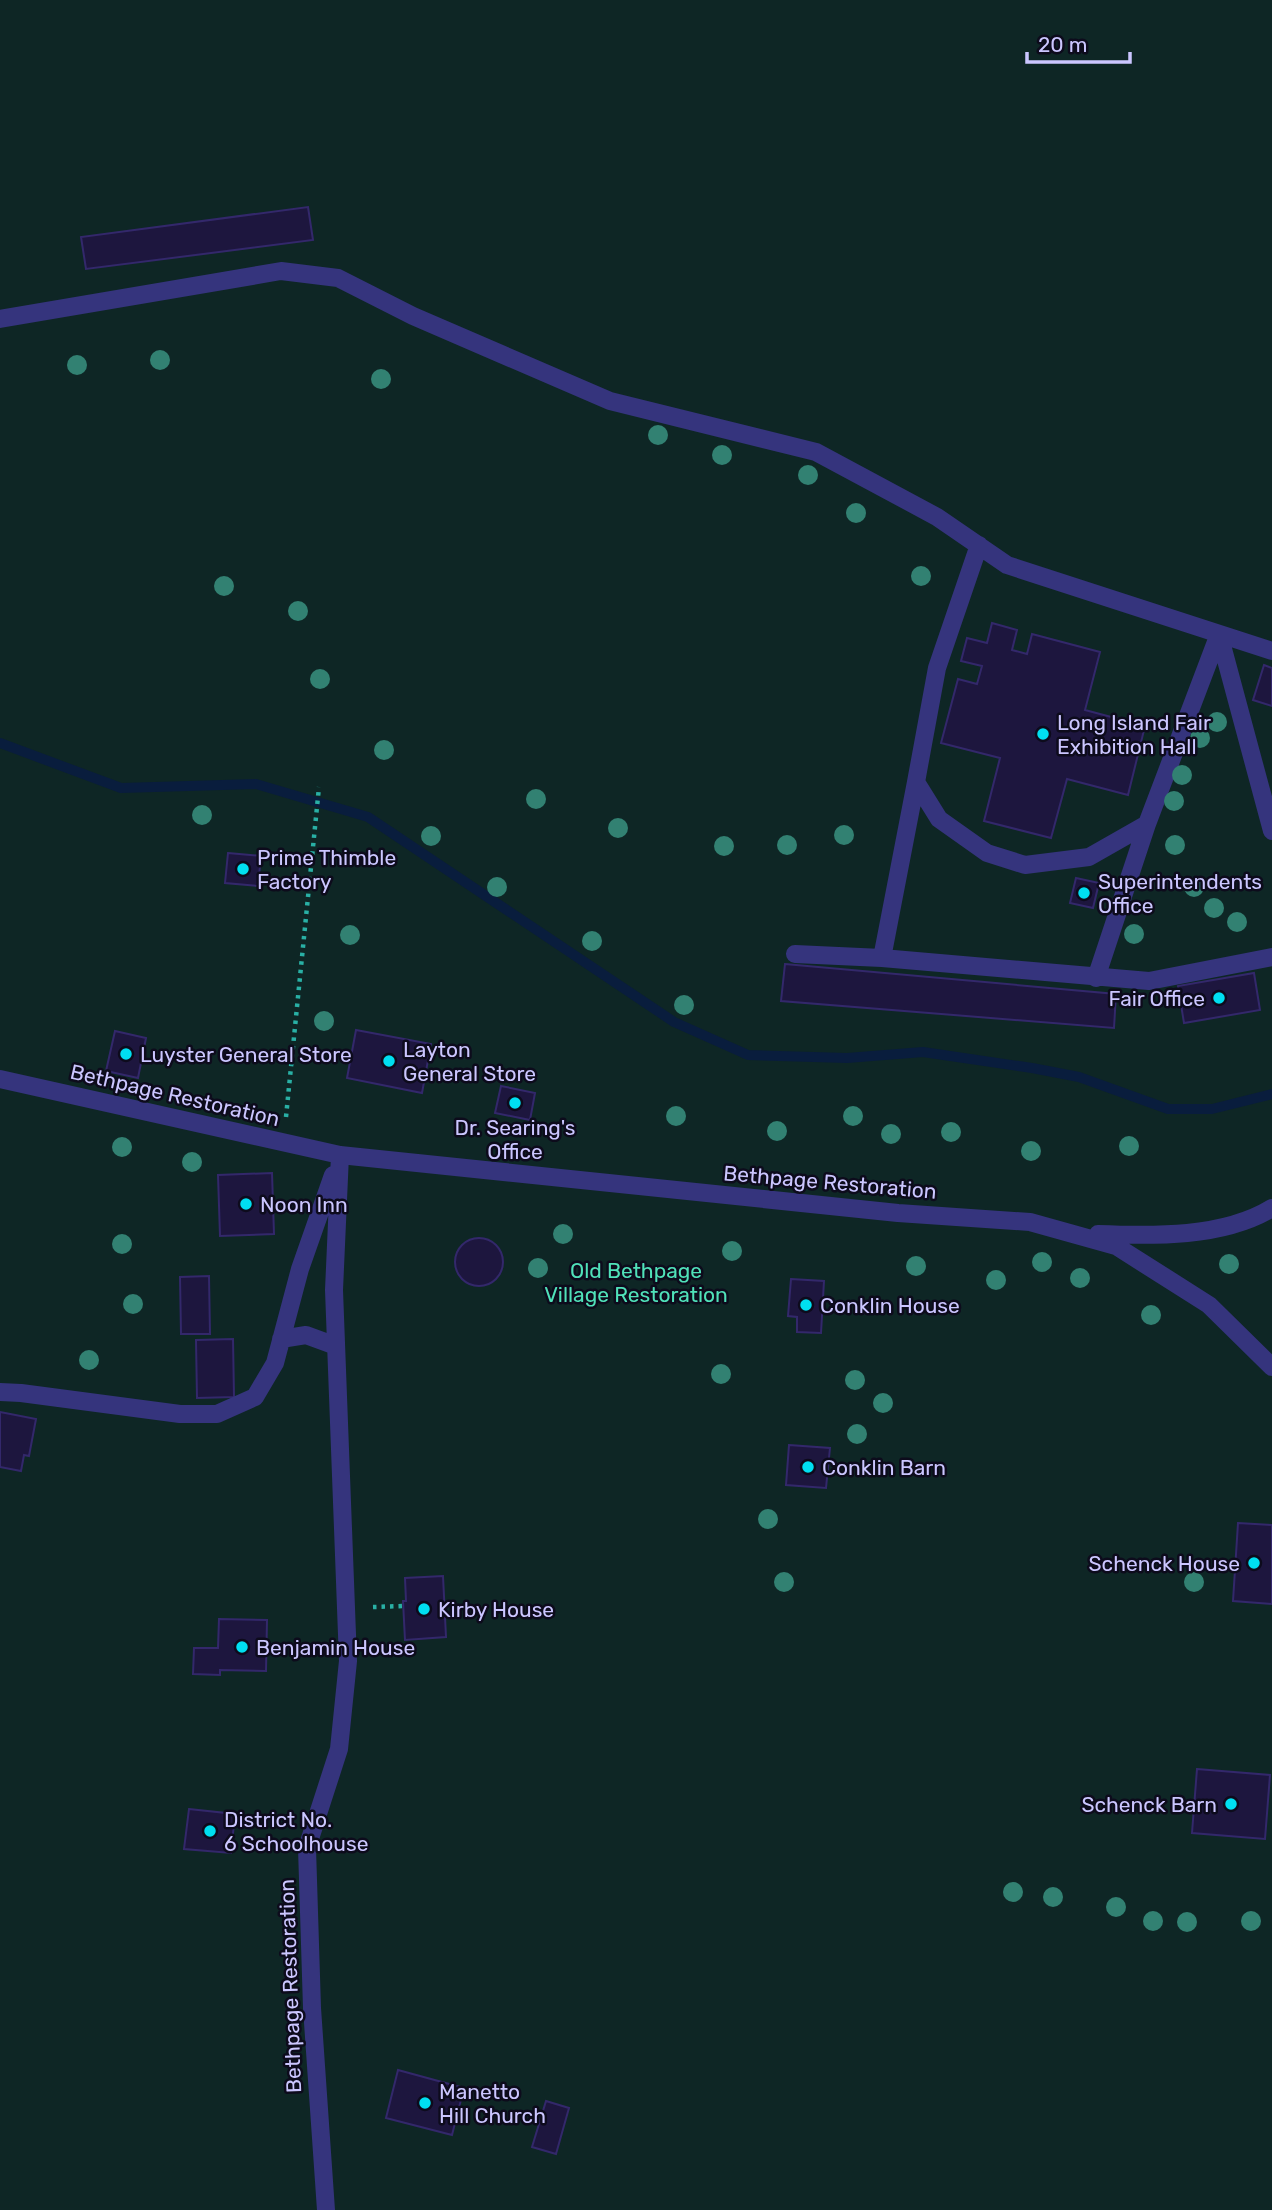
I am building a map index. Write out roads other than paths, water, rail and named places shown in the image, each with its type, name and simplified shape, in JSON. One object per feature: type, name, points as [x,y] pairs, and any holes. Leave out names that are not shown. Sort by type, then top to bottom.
[{"type":"street","points":[[0,319],[281,271],[338,278],[412,316],[610,401],[816,452],[937,517],[1007,565],[1272,651]]},
{"type":"street","points":[[882,958],[937,668],[979,545]]},
{"type":"street","points":[[1096,978],[1147,824],[1219,634]]},
{"type":"street","points":[[1219,634],[1272,831]]},
{"type":"street","points":[[916,782],[939,819],[986,853],[1025,865],[1089,858],[1147,824]]},
{"type":"street","points":[[795,954],[882,958],[1149,981],[1272,957]]},
{"type":"street","name":"Bethpage Restoration","points":[[0,1079],[340,1156],[898,1213],[1030,1222],[1116,1246],[1209,1305],[1272,1367]]},
{"type":"street","points":[[0,1392],[21,1392],[180,1415],[217,1414],[255,1397],[275,1363],[300,1269],[340,1156]]},
{"type":"street","name":"Bethpage Restoration","points":[[326,2210],[312,2008],[307,1847],[340,1749],[348,1648],[334,1290],[340,1156]]},
{"type":"street","points":[[1073,1234],[1163,1236],[1208,1231],[1261,1215],[1272,1208]]},
{"type":"street","points":[[281,1339],[306,1335],[336,1346]]},
{"type":"waterway","points":[[0,743],[121,788],[256,784],[368,817],[674,1022],[748,1055],[847,1058],[923,1052],[1079,1077],[1168,1109],[1212,1109],[1272,1094]]},
{"type":"place","name":"Long Island Fair Exhibition Hall","points":[[1043,734]]},
{"type":"place","name":"Prime Thimble Factory","points":[[243,869]]},
{"type":"place","name":"Superintendents Office","points":[[1084,893]]},
{"type":"place","name":"Fair Office","points":[[1219,998]]},
{"type":"place","name":"Luyster General Store","points":[[126,1054]]},
{"type":"place","name":"Layton General Store","points":[[389,1061]]},
{"type":"place","name":"Dr. Searing's Office","points":[[515,1103]]},
{"type":"place","name":"Noon Inn","points":[[246,1204]]},
{"type":"place","name":"Conklin House","points":[[806,1305]]},
{"type":"place","name":"Conklin Barn","points":[[808,1467]]},
{"type":"place","name":"Schenck House","points":[[1254,1563]]},
{"type":"place","name":"Kirby House","points":[[424,1609]]},
{"type":"place","name":"Benjamin House","points":[[242,1647]]},
{"type":"place","name":"Schenck Barn","points":[[1231,1804]]},
{"type":"place","name":"District No. 6 Schoolhouse","points":[[210,1831]]},
{"type":"place","name":"Manetto Hill Church","points":[[425,2103]]},
{"type":"park label","name":"Old Bethpage Village Restoration","points":[[636,1282]]}]
